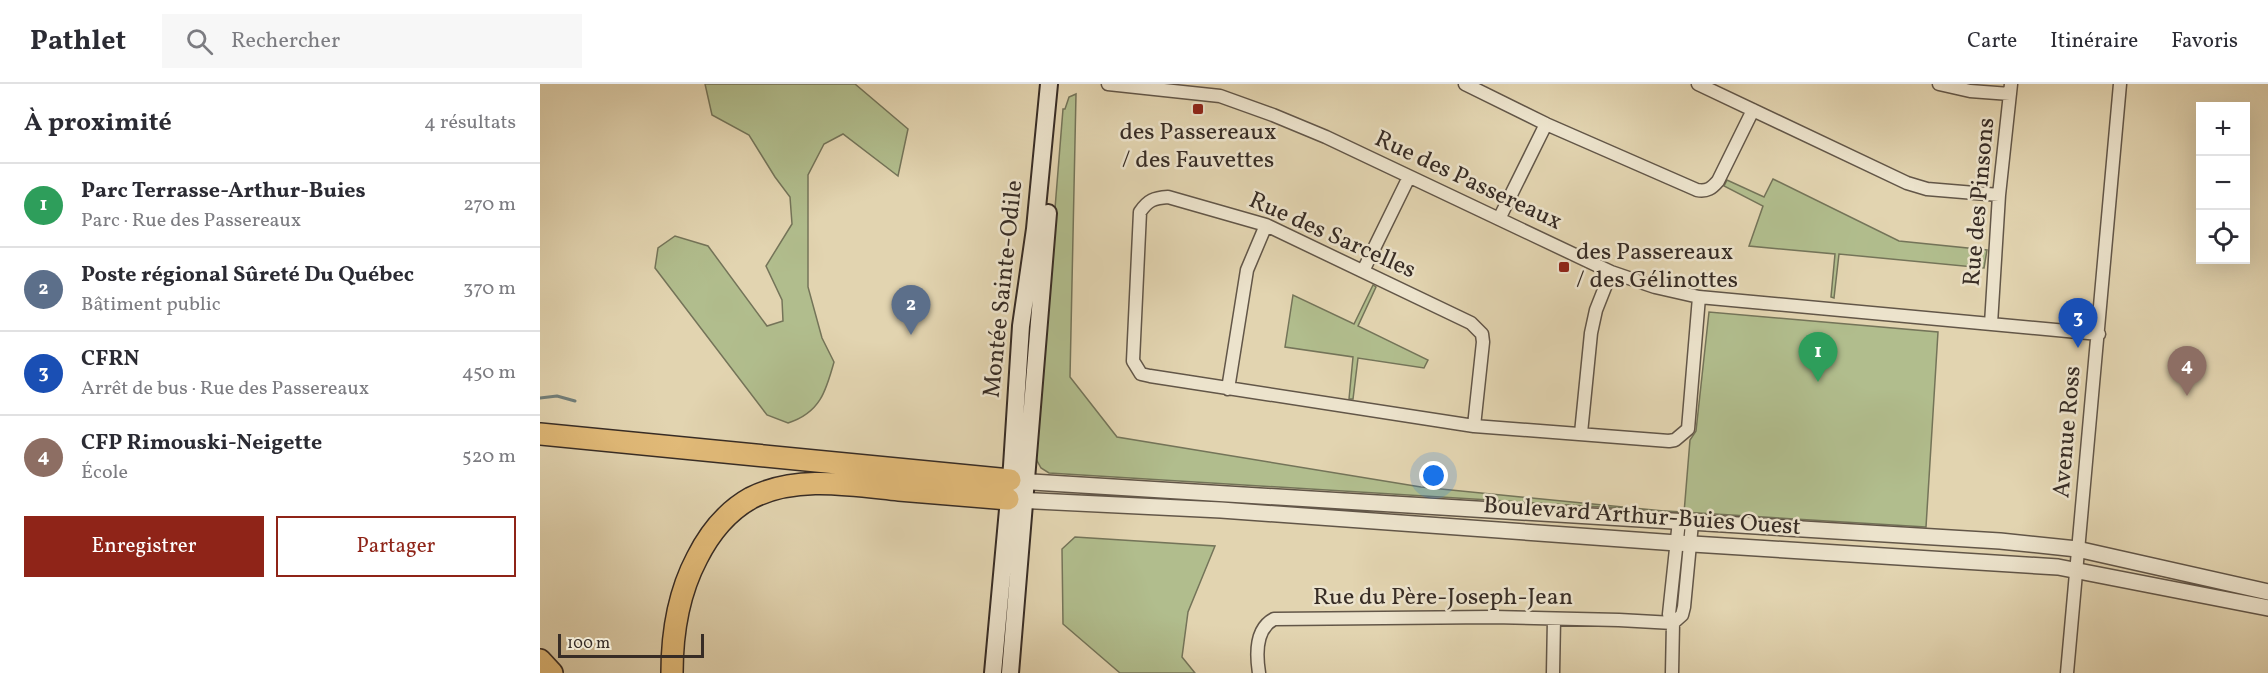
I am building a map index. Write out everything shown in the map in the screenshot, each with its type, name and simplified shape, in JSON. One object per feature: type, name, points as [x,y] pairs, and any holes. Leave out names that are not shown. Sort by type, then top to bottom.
[{"type":"highway","points":[[540,434],[1017,490]]},
{"type":"highway","points":[[672,673],[672,651],[678,604],[691,568],[707,537],[726,516],[751,498],[781,488],[819,483],[1017,490]]},
{"type":"highway","points":[[540,660],[552,673]]},
{"type":"main road","name":"Montée Sainte-Odile","points":[[1017,490],[1021,326],[1035,229],[1049,84]]},
{"type":"main road","name":"Montée Sainte-Odile","points":[[1017,490],[1060,84]]},
{"type":"main road","points":[[993,673],[1017,490]]},
{"type":"main road","points":[[1010,673],[1017,490]]},
{"type":"street","name":"Rue des Passereaux","points":[[1108,84],[1220,90],[1326,136],[1611,272],[1655,287],[1700,297],[2099,333]]},
{"type":"street","points":[[1465,84],[1546,124],[1697,190],[1704,191],[1714,187],[1718,181],[1753,110]]},
{"type":"street","points":[[1698,84],[1907,183],[1927,189],[2000,195]]},
{"type":"street","points":[[1939,84],[1970,91],[2010,89]]},
{"type":"street","name":"Avenue Ross","points":[[2067,673],[2120,84]]},
{"type":"street","name":"Rue des Pinsons","points":[[1990,324],[2010,89]]},
{"type":"street","points":[[1499,219],[1546,124]]},
{"type":"street","points":[[1363,271],[1409,177]]},
{"type":"street","name":"Rue des Sarcelles","points":[[1474,426],[1483,342],[1482,334],[1471,323],[1266,225],[1168,197],[1155,198],[1146,203],[1140,212],[1133,361],[1141,374],[1474,426],[1675,440],[1688,429],[1700,297]]},
{"type":"street","points":[[1228,388],[1247,270],[1266,225]]},
{"type":"street","points":[[1581,433],[1591,333],[1596,310],[1611,272]]},
{"type":"street","name":"Boulevard Arthur-Buies Ouest","points":[[1017,490],[1685,522],[2000,541],[2077,549],[2268,592]]},
{"type":"street","name":"Boulevard Arthur-Buies Ouest","points":[[1017,490],[1221,510],[1683,543],[2001,562],[2076,570],[2268,608]]},
{"type":"street","points":[[1672,673],[1673,623],[1669,614],[1685,522]]},
{"type":"street","name":"Rue du Père-Joseph-Jean","points":[[1259,673],[1260,631],[1263,626],[1274,619],[1493,617],[1673,623]]},
{"type":"street","points":[[1553,673],[1554,619]]},
{"type":"green space","points":[[705,84],[855,84],[908,129],[898,176],[843,134],[824,144],[808,175],[808,287],[822,338],[834,362],[828,382],[815,407],[799,419],[788,423],[767,415],[655,268],[658,248],[675,236],[708,246],[767,326],[783,321],[782,300],[766,266],[792,224],[790,197],[749,135],[712,115]]},
{"type":"green space","points":[[1076,94],[1070,377],[1117,437],[1421,487],[1660,511],[1049,473],[1041,468],[1035,457],[1063,109],[1069,97]]},
{"type":"green space","points":[[1773,179],[1899,241],[1987,250],[1984,268],[1839,254],[1834,298],[1831,297],[1835,254],[1749,246],[1763,206],[1724,186],[1727,180],[1764,197]]},
{"type":"green space","points":[[1373,285],[1376,287],[1358,326],[1428,360],[1424,368],[1358,358],[1353,399],[1349,399],[1353,357],[1285,347],[1293,295],[1354,324]]},
{"type":"green space","points":[[1709,312],[1938,332],[1926,527],[1684,512],[1690,440],[1696,431]]},
{"type":"green space","points":[[1075,537],[1215,546],[1188,612],[1182,657],[1195,673],[1120,673],[1063,624],[1062,549]]},
{"type":"waterway","points":[[540,398],[557,396],[575,401]]},
{"type":"place","name":"des Passereaux / des Fauvettes","points":[[1198,109]]},
{"type":"place","name":"des Passereaux / des Gélinottes","points":[[1564,267]]},
{"type":"place","name":"Poste régional Sûreté Du Québec","points":[[911,335]]},
{"type":"place","name":"CFRN","points":[[2078,348]]},
{"type":"place","name":"Parc Terrasse-Arthur-Buies","points":[[1818,382]]},
{"type":"place","name":"CFP Rimouski-Neigette","points":[[2187,396]]}]
